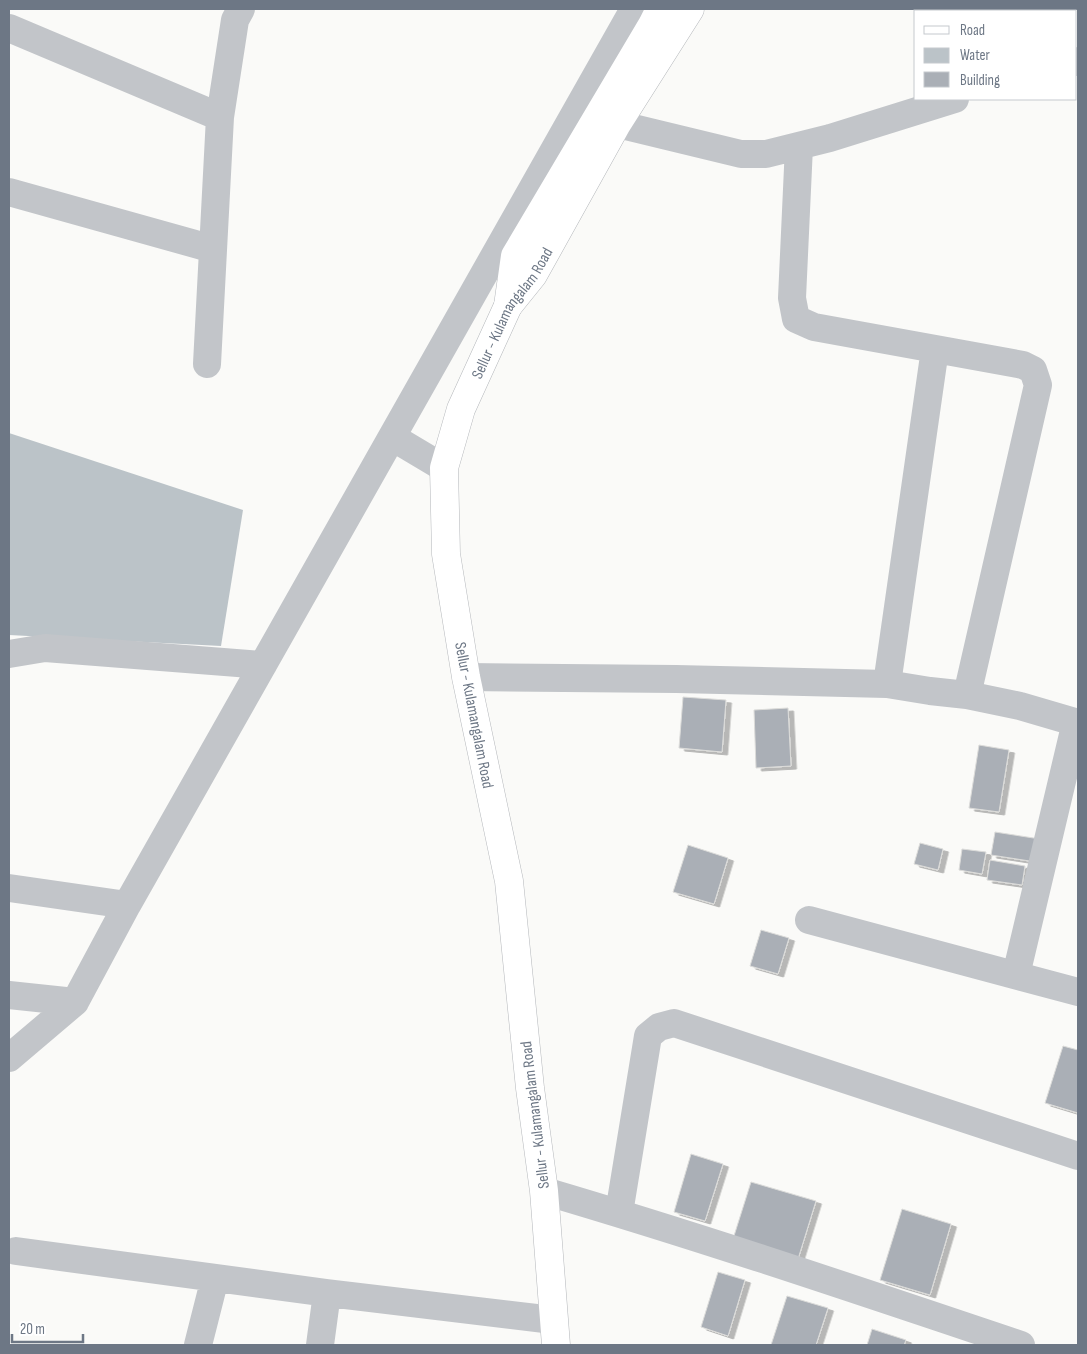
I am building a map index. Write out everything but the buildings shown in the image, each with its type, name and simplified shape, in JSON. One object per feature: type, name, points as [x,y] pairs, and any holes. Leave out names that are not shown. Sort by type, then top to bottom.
[{"type":"main road","points":[[608,119],[690,9]]},
{"type":"main road","points":[[608,119],[649,14]]},
{"type":"main road","name":"Sellur - Kulamangalam Road","points":[[554,1333],[544,1191],[529,1078],[508,881],[466,677],[446,554],[444,468],[460,409],[508,306],[515,256],[608,119]]},
{"type":"street","points":[[207,364],[220,117],[236,20],[241,9]]},
{"type":"street","points":[[9,1058],[75,1002],[127,905],[392,437],[649,14]]},
{"type":"street","points":[[9,28],[220,117]]},
{"type":"street","points":[[608,119],[741,154],[766,154],[830,138],[952,100]]},
{"type":"street","points":[[799,146],[792,298],[796,319],[814,327],[1023,365],[1033,370],[1038,385],[967,695]]},
{"type":"street","points":[[9,192],[213,249]]},
{"type":"street","points":[[887,684],[935,349]]},
{"type":"street","points":[[392,437],[444,468]]},
{"type":"street","points":[[9,654],[44,648],[263,664]]},
{"type":"street","points":[[466,677],[685,679],[887,684],[967,695],[1020,706],[1077,722],[1016,975]]},
{"type":"street","points":[[9,888],[127,905]]},
{"type":"street","points":[[809,920],[1078,992]]},
{"type":"street","points":[[9,995],[75,1002]]},
{"type":"street","points":[[619,1213],[648,1036],[659,1027],[674,1023],[1078,1156]]},
{"type":"street","points":[[544,1191],[619,1213],[1021,1345]]},
{"type":"street","points":[[16,1251],[327,1292],[554,1333]]},
{"type":"street","points":[[198,1345],[214,1278]]},
{"type":"street","points":[[320,1345],[327,1292]]},
{"type":"water","points":[[9,433],[243,510],[221,646],[9,635]]}]
